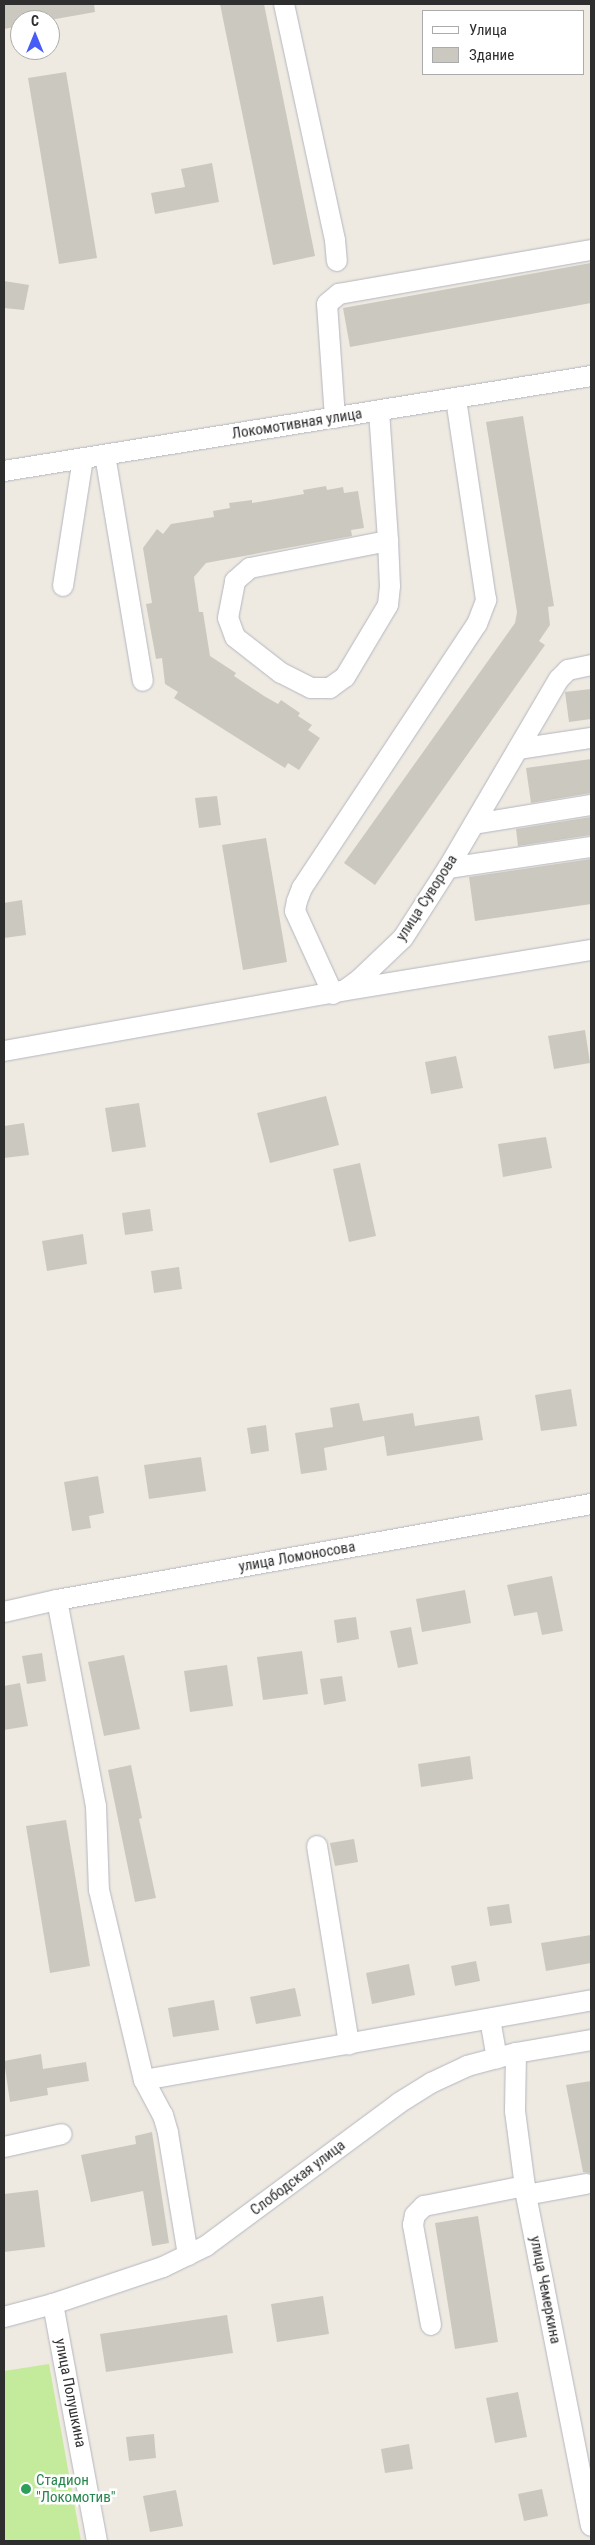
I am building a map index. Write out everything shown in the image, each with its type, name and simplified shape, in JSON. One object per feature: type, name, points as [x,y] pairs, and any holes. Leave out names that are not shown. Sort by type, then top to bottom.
[{"type":"street","points":[[284,4],[335,240],[337,260]]},
{"type":"street","points":[[335,418],[326,304],[339,294],[591,250]]},
{"type":"street","name":"Локомотивная улица","points":[[4,472],[591,376]]},
{"type":"street","points":[[456,399],[486,600],[477,624],[302,888],[295,911],[339,992],[591,950]]},
{"type":"street","points":[[379,411],[388,541],[390,586],[388,605],[346,677],[330,688],[311,688],[281,673],[235,637],[228,618],[235,581],[250,568],[388,541]]},
{"type":"street","points":[[105,455],[143,681]]},
{"type":"street","points":[[63,586],[82,459]]},
{"type":"street","name":"улица Суворова","points":[[4,1051],[339,992],[360,980],[403,938],[448,868],[560,679],[568,670],[591,665]]},
{"type":"street","points":[[518,749],[591,738]]},
{"type":"street","points":[[474,824],[591,805]]},
{"type":"street","points":[[448,868],[591,847]]},
{"type":"street","name":"улица Ломоносова","points":[[4,1612],[56,1600],[591,1504]]},
{"type":"street","points":[[56,1600],[96,1806],[99,1890],[144,2080],[163,2115],[168,2133],[188,2255]]},
{"type":"street","points":[[318,1846],[349,2044]]},
{"type":"street","points":[[144,2080],[591,2000]]},
{"type":"street","name":"улица Чемеркина","points":[[490,2019],[507,2055],[526,2191],[591,2526]]},
{"type":"street","name":"Слободская улица","points":[[4,2317],[53,2304],[163,2267],[206,2246],[398,2103],[431,2083],[467,2066],[507,2055],[591,2040]]},
{"type":"street","points":[[4,2147],[62,2134]]},
{"type":"street","points":[[432,2325],[413,2225],[416,2215],[424,2206],[586,2184]]},
{"type":"street","name":"улица Полушкина","points":[[53,2304],[97,2541]]},
{"type":"green space","points":[[49,2364],[81,2541],[4,2541],[4,2371]]},
{"type":"building","points":[[4,4],[94,4],[95,12],[60,18],[60,10],[10,10],[10,28],[4,29]]},
{"type":"building","points":[[220,4],[264,4],[315,256],[273,265]]},
{"type":"building","points":[[66,72],[97,258],[59,264],[28,78]]},
{"type":"building","points":[[212,163],[219,202],[155,214],[151,193],[185,187],[181,169]]},
{"type":"building","points":[[591,263],[591,303],[350,347],[343,308]]},
{"type":"building","points":[[4,281],[29,285],[24,310],[4,308]]},
{"type":"building","points":[[523,416],[554,606],[548,607],[550,625],[539,641],[545,645],[375,885],[344,863],[515,623],[517,612],[486,422]]},
{"type":"building","points":[[326,486],[327,490],[343,487],[344,493],[358,491],[364,528],[351,530],[352,536],[206,563],[194,577],[199,612],[203,612],[210,656],[236,673],[234,676],[264,696],[278,704],[281,700],[300,713],[298,716],[312,725],[308,730],[320,738],[299,770],[288,763],[285,768],[174,698],[178,692],[165,684],[162,658],[156,659],[146,604],[152,603],[143,548],[157,529],[163,534],[171,524],[214,517],[213,511],[230,508],[229,503],[252,500],[252,503],[287,497],[304,494],[303,490]]},
{"type":"building","points":[[591,689],[591,719],[569,722],[565,692]]},
{"type":"building","points":[[591,759],[591,793],[531,803],[526,768]]},
{"type":"building","points":[[217,796],[221,825],[199,828],[195,798]]},
{"type":"building","points":[[591,817],[591,835],[518,846],[516,829]]},
{"type":"building","points":[[266,838],[287,962],[243,970],[222,845]]},
{"type":"building","points":[[591,859],[591,904],[475,921],[469,877]]},
{"type":"building","points":[[22,900],[26,935],[4,938],[4,903]]},
{"type":"building","points":[[585,1030],[590,1063],[554,1069],[548,1036]]},
{"type":"building","points":[[456,1056],[463,1088],[431,1094],[425,1062]]},
{"type":"building","points":[[326,1096],[339,1145],[270,1163],[257,1113]]},
{"type":"building","points":[[139,1103],[146,1147],[112,1152],[105,1108]]},
{"type":"building","points":[[24,1123],[29,1155],[4,1158],[4,1126]]},
{"type":"building","points":[[546,1137],[552,1168],[503,1177],[498,1144]]},
{"type":"building","points":[[360,1163],[376,1236],[349,1242],[333,1169]]},
{"type":"building","points":[[150,1209],[153,1231],[125,1235],[122,1213]]},
{"type":"building","points":[[83,1234],[87,1264],[47,1271],[42,1241]]},
{"type":"building","points":[[179,1267],[182,1289],[154,1293],[151,1271]]},
{"type":"building","points":[[571,1389],[577,1426],[541,1431],[535,1395]]},
{"type":"building","points":[[359,1403],[363,1421],[413,1413],[415,1426],[479,1416],[483,1440],[387,1456],[384,1436],[324,1448],[327,1470],[301,1474],[295,1433],[333,1427],[330,1408]]},
{"type":"building","points":[[266,1425],[269,1451],[251,1454],[247,1428]]},
{"type":"building","points":[[201,1457],[206,1491],[149,1499],[144,1465]]},
{"type":"building","points":[[98,1476],[104,1513],[89,1516],[91,1528],[72,1531],[64,1482]]},
{"type":"building","points":[[552,1576],[563,1631],[542,1635],[537,1612],[514,1616],[507,1585]]},
{"type":"building","points":[[465,1590],[471,1623],[422,1632],[416,1599]]},
{"type":"building","points":[[356,1617],[359,1639],[337,1643],[334,1620]]},
{"type":"building","points":[[411,1627],[418,1664],[398,1668],[390,1631]]},
{"type":"building","points":[[302,1651],[308,1694],[263,1700],[257,1657]]},
{"type":"building","points":[[42,1653],[46,1681],[27,1684],[22,1656]]},
{"type":"building","points":[[124,1655],[140,1729],[104,1736],[88,1662]]},
{"type":"building","points":[[227,1665],[233,1706],[190,1712],[184,1671]]},
{"type":"building","points":[[342,1676],[346,1701],[324,1705],[320,1679]]},
{"type":"building","points":[[20,1683],[28,1726],[4,1730],[4,1686]]},
{"type":"building","points":[[470,1756],[473,1779],[421,1787],[418,1764]]},
{"type":"building","points":[[131,1765],[142,1818],[139,1819],[156,1898],[135,1902],[108,1770]]},
{"type":"building","points":[[66,1820],[90,1966],[50,1973],[26,1826]]},
{"type":"building","points":[[354,1839],[358,1862],[335,1866],[330,1843]]},
{"type":"building","points":[[509,1904],[512,1923],[490,1926],[487,1907]]},
{"type":"building","points":[[591,1935],[591,1963],[546,1971],[541,1943]]},
{"type":"building","points":[[476,1961],[480,1981],[455,1986],[451,1966]]},
{"type":"building","points":[[409,1964],[415,1995],[372,2004],[366,1973]]},
{"type":"building","points":[[295,1988],[301,2016],[256,2024],[250,1997]]},
{"type":"building","points":[[214,2000],[219,2030],[173,2037],[168,2008]]},
{"type":"building","points":[[41,2054],[43,2069],[86,2062],[89,2081],[47,2088],[48,2095],[10,2102],[4,2061]]},
{"type":"building","points":[[591,2081],[590,2173],[583,2172],[566,2085]]},
{"type":"building","points":[[152,2132],[169,2243],[152,2246],[143,2191],[91,2202],[81,2155],[136,2144],[135,2136]]},
{"type":"building","points":[[38,2190],[45,2247],[4,2252],[4,2194]]},
{"type":"building","points":[[478,2216],[498,2342],[455,2349],[435,2223]]},
{"type":"building","points":[[323,2296],[329,2334],[277,2342],[271,2304]]},
{"type":"building","points":[[227,2315],[233,2353],[106,2372],[100,2334]]},
{"type":"building","points":[[518,2392],[527,2437],[495,2443],[486,2398]]},
{"type":"building","points":[[154,2434],[156,2458],[129,2461],[126,2437]]},
{"type":"building","points":[[409,2444],[413,2469],[385,2473],[381,2449]]},
{"type":"building","points":[[542,2489],[548,2516],[524,2521],[518,2494]]},
{"type":"building","points":[[176,2490],[183,2526],[150,2532],[143,2496]]},
{"type":"place","name":"Стадион \"Локомотив\"","points":[[26,2489]]}]
